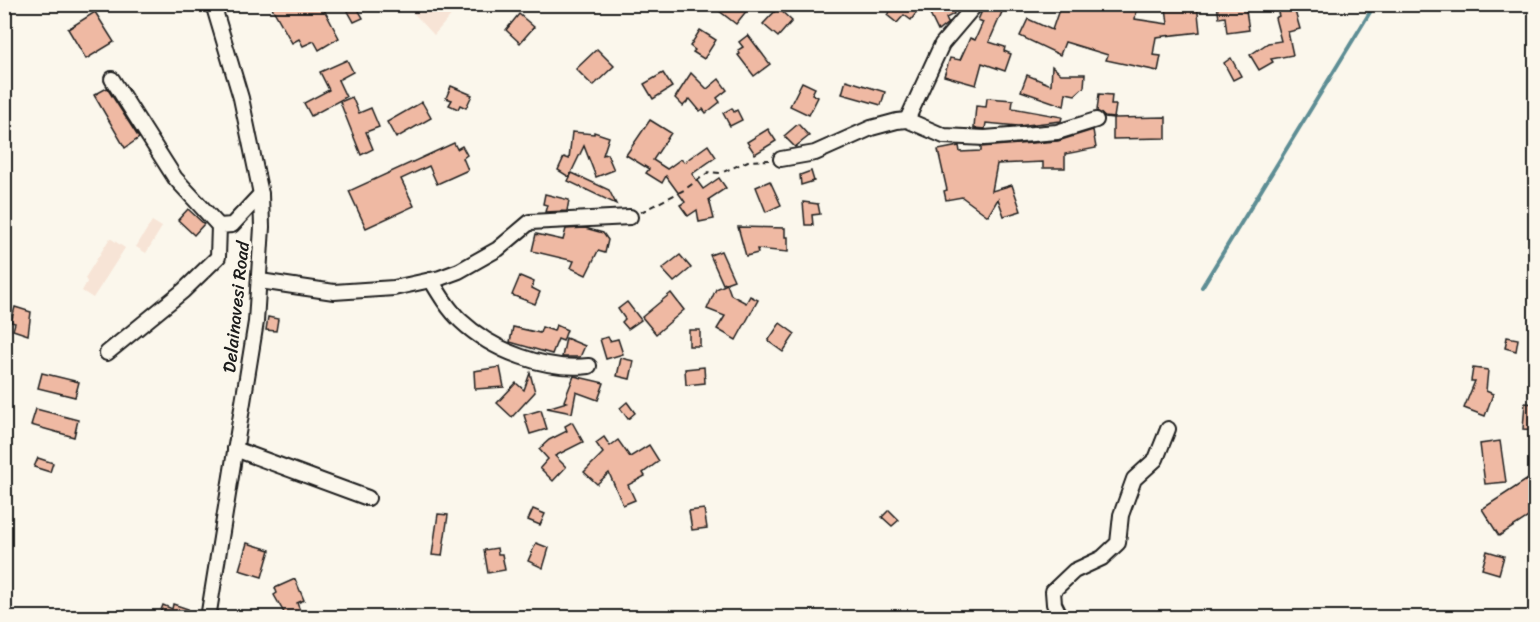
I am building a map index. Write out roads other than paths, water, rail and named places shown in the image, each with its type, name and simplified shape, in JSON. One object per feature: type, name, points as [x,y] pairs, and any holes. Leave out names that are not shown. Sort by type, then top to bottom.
[{"type":"street","name":"Delainavesi Road","points":[[208,618],[260,281],[261,194],[241,98],[213,4]]},
{"type":"street","points":[[907,120],[937,52],[971,10]]},
{"type":"street","points":[[107,353],[183,291],[218,257],[219,226],[175,178],[112,80]]},
{"type":"street","points":[[781,159],[815,153],[871,128],[907,120],[944,136],[985,138],[1057,132],[1096,120]]},
{"type":"street","points":[[219,226],[232,225],[261,194]]},
{"type":"street","points":[[260,281],[319,291],[349,293],[379,290],[431,280],[459,271],[498,249],[530,222],[630,217]]},
{"type":"street","points":[[431,280],[462,322],[496,345],[555,365],[590,366]]},
{"type":"street","points":[[1061,618],[1054,604],[1053,591],[1074,571],[1102,558],[1118,543],[1120,515],[1134,479],[1156,459],[1168,429]]},
{"type":"street","points":[[235,449],[368,498]]},
{"type":"waterway","points":[[1202,287],[1375,4]]}]
